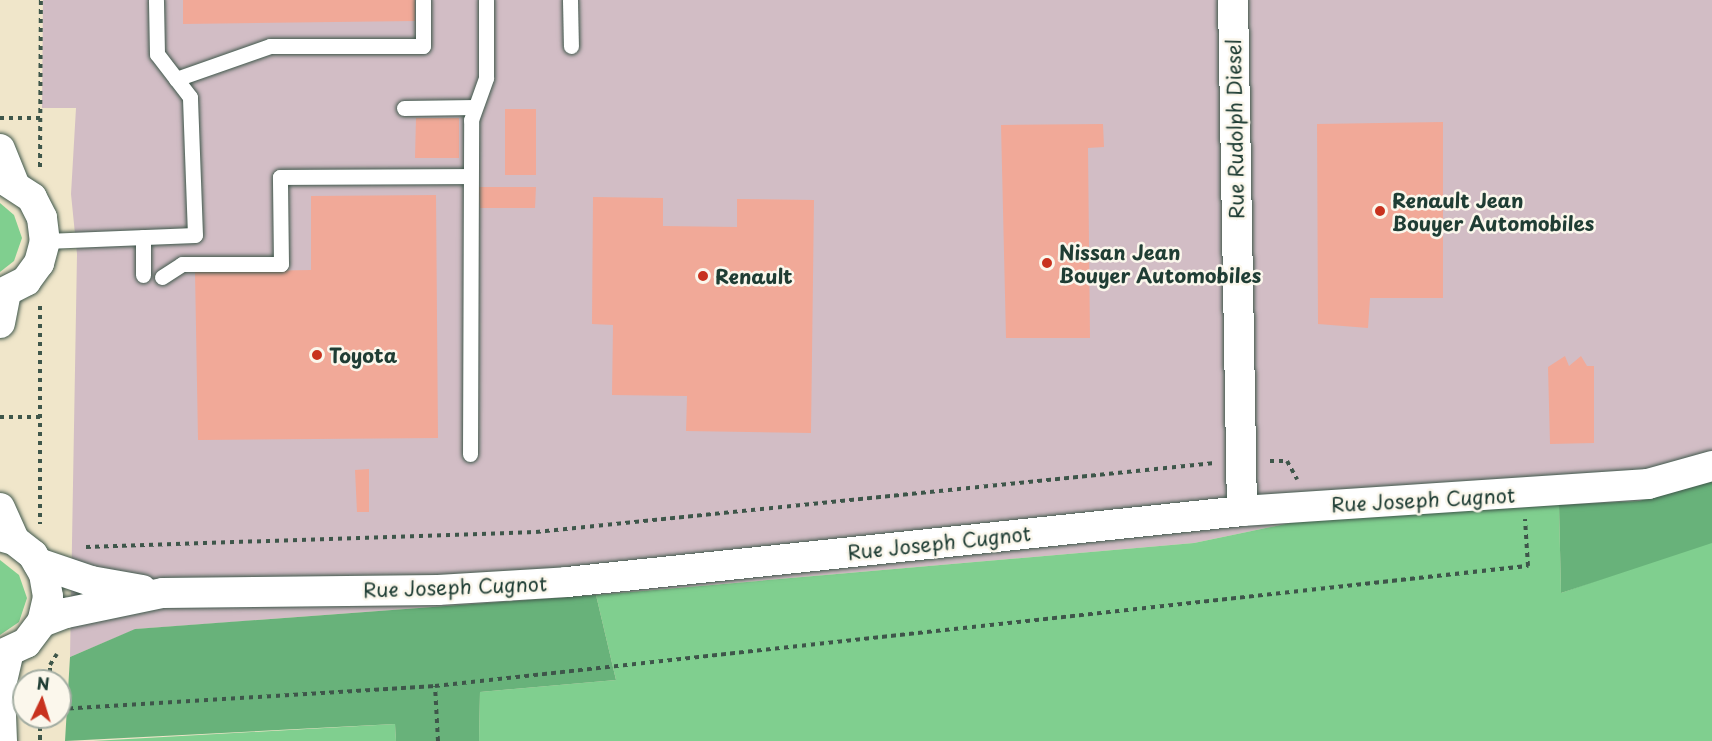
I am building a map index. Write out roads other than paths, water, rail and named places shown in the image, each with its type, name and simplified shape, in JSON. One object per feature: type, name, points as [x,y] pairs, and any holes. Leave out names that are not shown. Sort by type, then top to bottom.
[{"type":"street","name":"Rue Rudolph Diesel","points":[[1233,0],[1239,462],[1242,511]]},
{"type":"street","points":[[0,149],[7,180],[32,198],[42,218],[45,241],[39,263],[26,281],[3,294],[0,323]]},
{"type":"street","name":"Rue Joseph Cugnot","points":[[38,563],[91,581],[163,593],[438,590],[567,582],[1242,511],[1523,495],[1648,484],[1712,466]]},
{"type":"street","points":[[0,508],[38,563],[48,597],[42,622],[26,643],[4,655],[0,690],[2,741]]},
{"type":"street","name":"Rue Joseph Cugnot","points":[[42,622],[66,613],[163,593]]},
{"type":"lane","points":[[45,241],[195,235],[190,97],[157,54],[156,0]]},
{"type":"lane","points":[[176,79],[270,46],[423,46],[423,0]]},
{"type":"lane","points":[[470,454],[471,176],[475,107],[486,78],[486,0]]},
{"type":"lane","points":[[570,0],[571,46]]},
{"type":"lane","points":[[404,108],[475,107]]},
{"type":"lane","points":[[162,277],[182,264],[281,264],[280,177],[471,176]]},
{"type":"lane","points":[[142,237],[143,275]]},
{"type":"place","name":"Renault Jean Bouyer Automobiles","points":[[1380,211]]},
{"type":"place","name":"Nissan Jean Bouyer Automobiles","points":[[1047,263]]},
{"type":"place","name":"Renault","points":[[703,276]]},
{"type":"place","name":"Toyota","points":[[317,355]]}]
